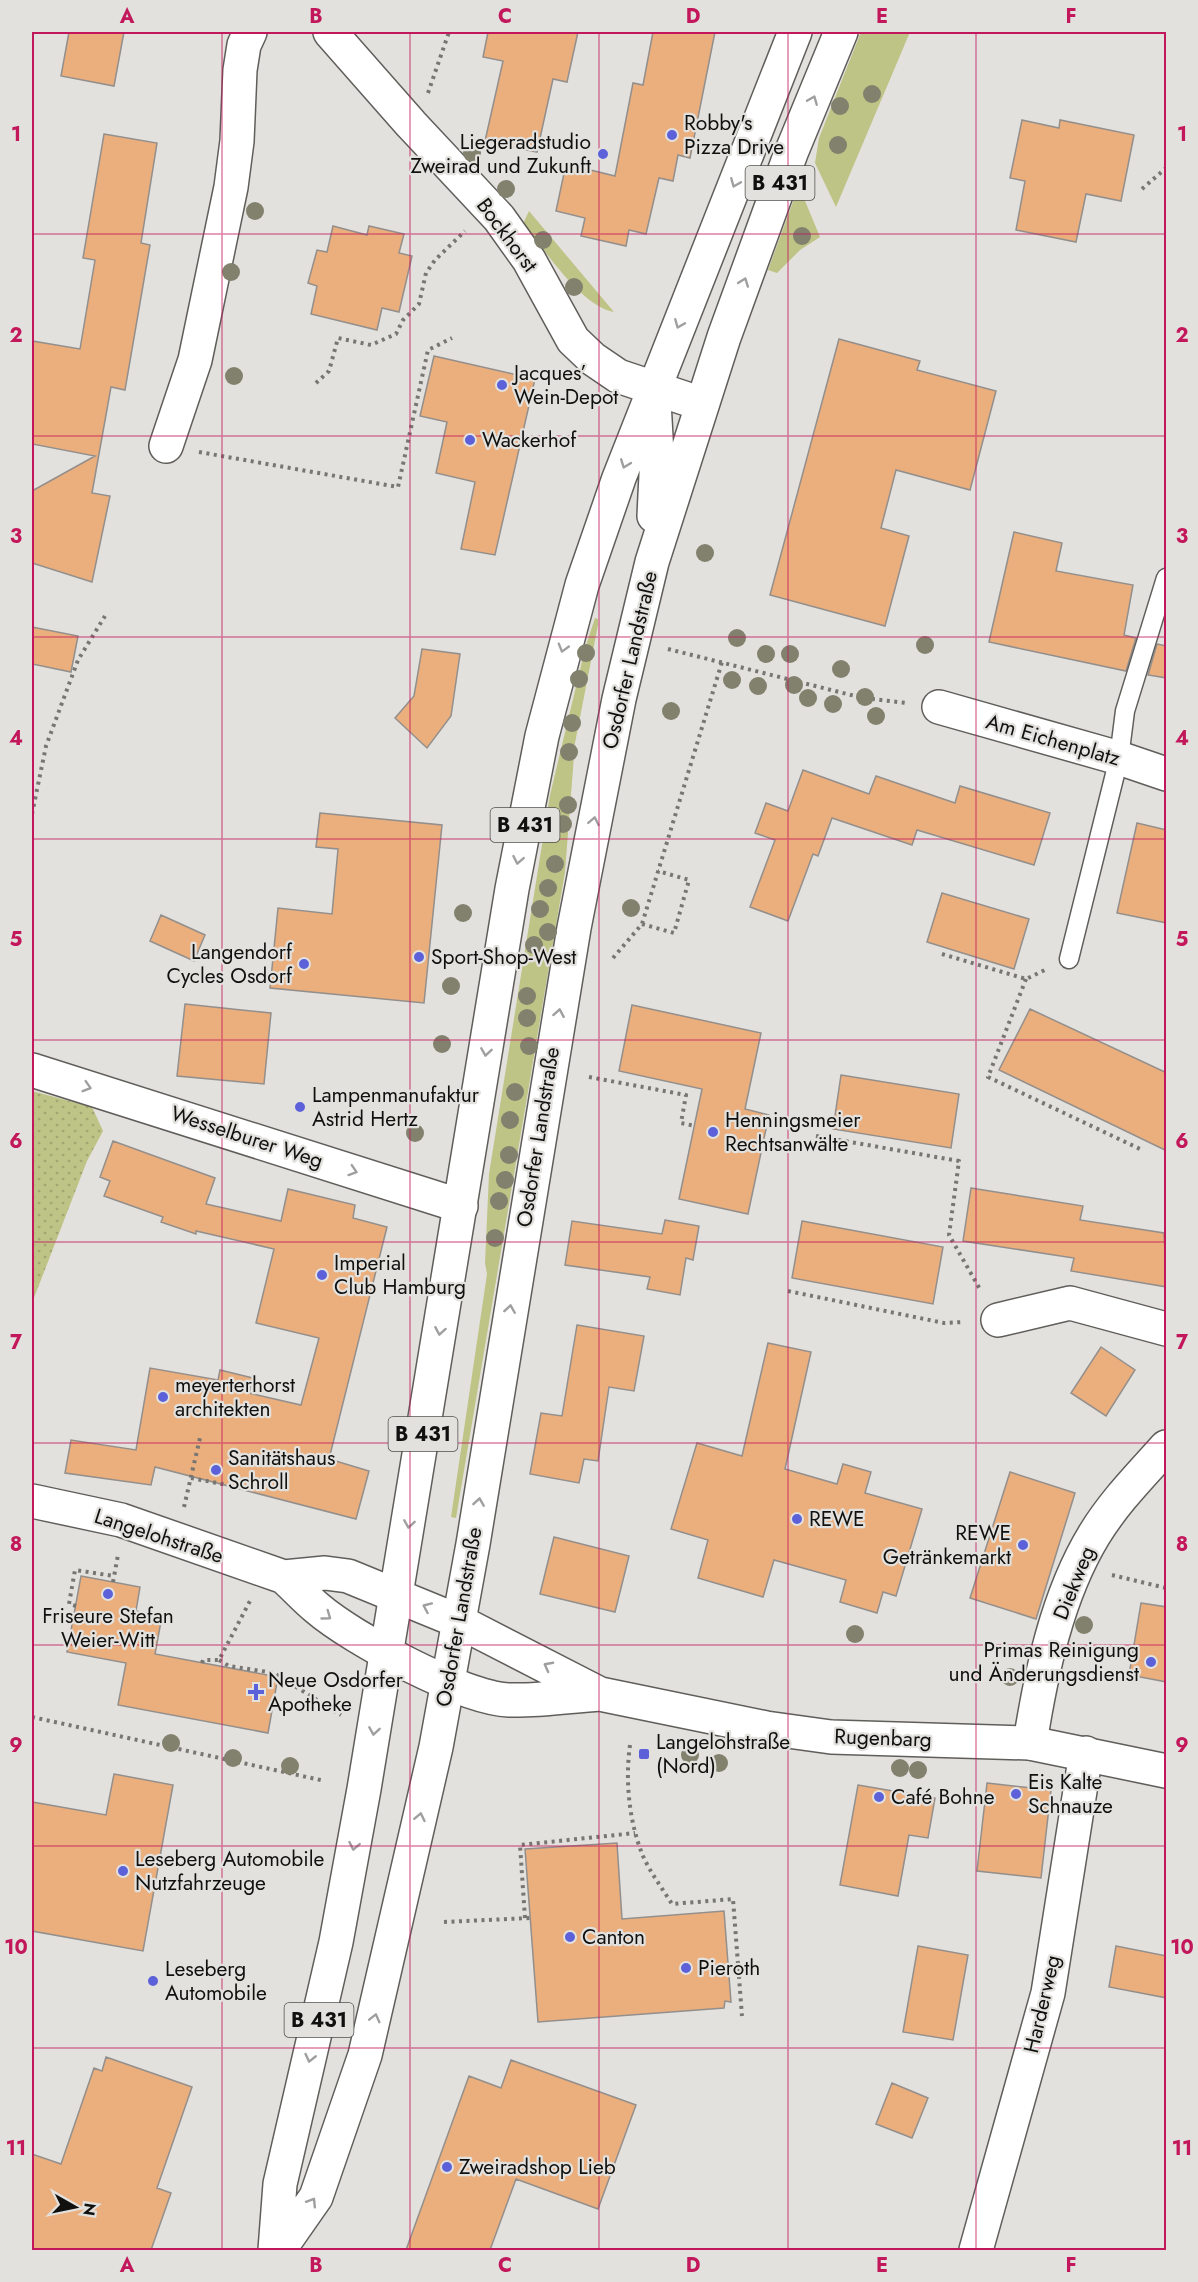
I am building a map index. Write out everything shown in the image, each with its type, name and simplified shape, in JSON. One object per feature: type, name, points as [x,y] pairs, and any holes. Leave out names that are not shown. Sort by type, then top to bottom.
[{"type":"main road","points":[[166,446],[195,360],[231,186],[237,141],[240,70],[244,45],[250,32]]},
{"type":"main road","name":"Bockhorst","points":[[330,32],[499,219],[530,260],[573,340],[593,359],[618,376],[702,404]]},
{"type":"main road","name":"Osdorfer Landstraße","points":[[277,2250],[280,2184],[336,1942],[387,1652],[512,889],[542,736],[582,585],[653,389],[795,32]]},
{"type":"main road","name":"Osdorfer Landstraße","points":[[277,2250],[316,2197],[365,2055],[398,1915],[459,1621],[574,928],[615,720],[652,562],[702,404],[791,153],[841,32]]},
{"type":"main road","points":[[652,562],[657,454],[653,389]]},
{"type":"main road","name":"Am Eichenplatz","points":[[939,707],[1119,758],[1167,774]]},
{"type":"main road","name":"Wesselburer Weg","points":[[32,1070],[461,1206]]},
{"type":"main road","points":[[998,1320],[1070,1303],[1167,1329]]},
{"type":"main road","name":"Diekweg","points":[[1030,1743],[1038,1693],[1076,1567],[1116,1503],[1167,1447]]},
{"type":"main road","name":"Langelohstraße","points":[[32,1501],[121,1520],[275,1574],[325,1573],[348,1576],[459,1621]]},
{"type":"main road","name":"Langelohstraße","points":[[275,1574],[318,1609],[387,1652],[448,1682]]},
{"type":"main road","name":"Rugenbarg","points":[[459,1621],[600,1694]]},
{"type":"main road","name":"Rugenbarg","points":[[448,1682],[508,1700],[600,1694],[766,1728],[831,1737],[1030,1743],[1167,1771]]},
{"type":"main road","name":"Harderweg","points":[[976,2250],[1048,1993],[1086,1753]]},
{"type":"lane","points":[[1069,958],[1119,758],[1125,711],[1167,578]]},
{"type":"path","points":[[428,94],[449,32]]},
{"type":"path","points":[[1142,189],[1167,168]]},
{"type":"path","points":[[316,383],[329,371],[338,338],[371,345],[396,334],[403,320],[419,304],[426,273],[430,266],[468,229]]},
{"type":"path","points":[[166,446],[398,487],[428,350],[452,338]]},
{"type":"path","points":[[32,814],[46,747],[74,671],[105,616]]},
{"type":"path","points":[[668,649],[863,698],[939,707]]},
{"type":"path","points":[[613,958],[642,924],[722,662]]},
{"type":"path","points":[[642,924],[674,933],[689,880],[658,871]]},
{"type":"path","points":[[942,954],[1026,979],[1069,958]]},
{"type":"path","points":[[1026,979],[988,1077],[1140,1149]]},
{"type":"path","points":[[589,1077],[686,1095],[681,1122],[695,1126]]},
{"type":"path","points":[[788,1290],[944,1323],[998,1320],[949,1235],[959,1161],[816,1136]]},
{"type":"path","points":[[176,1541],[200,1438],[203,1439]]},
{"type":"path","points":[[191,1478],[243,1488]]},
{"type":"path","points":[[1076,1567],[1167,1587]]},
{"type":"path","points":[[76,1606],[69,1604],[75,1570],[114,1576]]},
{"type":"path","points":[[219,1660],[275,1574]]},
{"type":"path","points":[[202,1663],[203,1660],[219,1660],[229,1666],[274,1673],[347,1718]]},
{"type":"path","points":[[32,1717],[325,1781]]},
{"type":"path","points":[[630,1745],[628,1762],[635,1833],[643,1857],[672,1904],[733,1899],[742,2016]]},
{"type":"path","points":[[444,1923],[527,1918],[520,1845],[635,1833]]},
{"type":"green space","points":[[861,32],[910,32],[836,207],[815,163],[819,138]]},
{"type":"green space","points":[[797,191],[803,196],[820,237],[800,250],[777,273],[768,270]]},
{"type":"green space","points":[[529,211],[614,312],[589,300],[564,276],[523,224]]},
{"type":"green space","points":[[595,618],[598,619],[598,625],[575,743],[565,872],[456,1518],[451,1517],[487,1274],[485,1263],[489,1174],[550,795],[586,645]]},
{"type":"green space","points":[[32,1091],[92,1107],[103,1131],[87,1161],[32,1303]]},
{"type":"building","points":[[69,32],[124,32],[114,86],[61,76]]},
{"type":"building","points":[[488,32],[578,32],[567,82],[553,79],[537,152],[485,141],[503,61],[483,57]]},
{"type":"building","points":[[653,32],[715,32],[690,158],[678,155],[673,181],[659,178],[646,234],[629,230],[626,246],[581,236],[585,218],[556,211],[566,164],[615,176],[633,83],[643,85]]},
{"type":"building","points":[[1022,120],[1059,128],[1060,120],[1134,135],[1121,201],[1086,194],[1076,242],[1016,230],[1025,181],[1010,178]]},
{"type":"building","points":[[104,134],[157,143],[141,243],[150,245],[125,390],[111,387],[92,493],[110,496],[92,582],[32,563],[32,491],[95,456],[32,444],[32,341],[80,349],[95,260],[83,258]]},
{"type":"building","points":[[333,226],[367,235],[369,226],[404,234],[399,253],[412,256],[399,312],[382,308],[377,330],[311,314],[317,286],[308,283],[317,250],[327,252]]},
{"type":"building","points":[[839,339],[920,361],[917,370],[996,391],[970,490],[896,470],[881,528],[909,536],[885,626],[770,595]]},
{"type":"building","points":[[434,356],[535,379],[495,555],[461,549],[475,482],[436,473],[447,422],[420,416]]},
{"type":"building","points":[[1014,532],[1062,543],[1056,571],[1133,585],[1124,635],[1136,638],[1126,671],[989,642]]},
{"type":"building","points":[[32,627],[78,636],[71,672],[32,664]]},
{"type":"building","points":[[1157,644],[1167,646],[1167,678],[1148,675]]},
{"type":"building","points":[[422,649],[460,654],[451,716],[427,748],[395,718],[414,696]]},
{"type":"building","points":[[803,770],[869,794],[876,776],[955,803],[960,786],[1050,813],[1034,865],[917,830],[912,845],[832,818],[818,856],[813,854],[788,921],[750,907],[775,840],[755,833],[766,803],[788,811]]},
{"type":"building","points":[[320,813],[442,825],[424,1003],[270,988],[278,908],[332,914],[338,849],[316,847]]},
{"type":"building","points":[[1137,823],[1167,830],[1167,923],[1117,913]]},
{"type":"building","points":[[942,893],[1029,919],[1014,969],[927,942]]},
{"type":"building","points":[[161,915],[205,935],[194,961],[150,941]]},
{"type":"building","points":[[185,1004],[271,1013],[264,1084],[177,1076]]},
{"type":"building","points":[[632,1005],[761,1033],[745,1109],[769,1115],[748,1214],[679,1199],[702,1089],[619,1071]]},
{"type":"building","points":[[1030,1009],[1167,1073],[1167,1151],[999,1070]]},
{"type":"building","points":[[841,1075],[959,1094],[951,1148],[833,1129]]},
{"type":"building","points":[[113,1141],[215,1178],[206,1204],[281,1221],[288,1189],[355,1205],[353,1218],[387,1227],[329,1459],[369,1471],[356,1519],[155,1467],[151,1485],[65,1473],[71,1440],[136,1450],[150,1368],[218,1380],[220,1370],[253,1378],[249,1393],[301,1405],[319,1338],[256,1323],[274,1249],[196,1231],[196,1234],[161,1222],[163,1217],[104,1196],[110,1181],[100,1177]]},
{"type":"building","points":[[971,1188],[1083,1206],[1080,1220],[1164,1233],[1167,1287],[1071,1271],[1074,1258],[963,1241]]},
{"type":"building","points":[[665,1220],[699,1226],[693,1260],[686,1258],[680,1295],[647,1289],[650,1277],[565,1265],[572,1221],[662,1234]]},
{"type":"building","points":[[802,1221],[943,1247],[933,1304],[792,1278]]},
{"type":"building","points":[[577,1325],[644,1336],[634,1391],[609,1387],[598,1461],[584,1459],[579,1483],[530,1474],[541,1413],[562,1416]]},
{"type":"building","name":"REWE","points":[[768,1343],[811,1352],[785,1469],[837,1484],[843,1464],[871,1472],[865,1493],[922,1509],[896,1596],[883,1592],[877,1613],[840,1602],[846,1580],[774,1560],[763,1597],[698,1578],[708,1540],[671,1529],[697,1443],[742,1456]]},
{"type":"building","points":[[1101,1347],[1135,1370],[1106,1416],[1071,1393]]},
{"type":"building","name":"REWE Getränkemarkt","points":[[1010,1472],[1075,1493],[1036,1619],[970,1598]]},
{"type":"building","points":[[554,1537],[629,1556],[615,1612],[540,1594]]},
{"type":"building","points":[[81,1576],[140,1587],[136,1611],[162,1616],[155,1654],[278,1677],[268,1733],[118,1705],[126,1663],[67,1652]]},
{"type":"building","points":[[1141,1603],[1167,1607],[1167,1682],[1129,1675]]},
{"type":"building","points":[[114,1774],[173,1785],[143,1951],[32,1931],[32,1802],[106,1815]]},
{"type":"building","points":[[987,1783],[1051,1790],[1041,1878],[977,1871]]},
{"type":"building","points":[[858,1785],[935,1798],[928,1838],[909,1835],[898,1896],[840,1885]]},
{"type":"building","points":[[617,1843],[622,1919],[724,1911],[731,2002],[725,2001],[724,2008],[538,2022],[525,1849]]},
{"type":"building","points":[[918,1946],[968,1955],[953,2040],[903,2032]]},
{"type":"building","points":[[1116,1946],[1167,1956],[1167,1998],[1109,1987]]},
{"type":"building","points":[[106,2057],[192,2087],[157,2188],[171,2193],[151,2250],[32,2250],[32,2154],[61,2164],[94,2068],[102,2071]]},
{"type":"building","points":[[511,2060],[636,2105],[598,2209],[516,2179],[490,2250],[406,2250],[469,2076],[501,2088]]},
{"type":"building","points":[[892,2083],[928,2098],[912,2138],[876,2124]]},
{"type":"place","name":"Robby's Pizza Drive","points":[[672,135]]},
{"type":"place","name":"Liegeradstudio Zweirad und Zukunft","points":[[603,154]]},
{"type":"place","name":"Jacques’ Wein-Depot","points":[[502,385]]},
{"type":"place","name":"Wackerhof","points":[[470,440]]},
{"type":"place","name":"Sport-Shop-West","points":[[419,957]]},
{"type":"place","name":"Langendorf Cycles Osdorf","points":[[304,964]]},
{"type":"place","name":"Lampenmanufaktur Astrid Hertz","points":[[300,1107]]},
{"type":"place","name":"Henningsmeier Rechtsanwälte","points":[[713,1132]]},
{"type":"place","name":"Imperial Club Hamburg","points":[[322,1275]]},
{"type":"place","name":"meyerterhorst architekten","points":[[163,1397]]},
{"type":"place","name":"Sanitätshaus Schroll","points":[[216,1470]]},
{"type":"place","name":"REWE","points":[[797,1519]]},
{"type":"place","name":"REWE Getränkemarkt","points":[[1023,1545]]},
{"type":"place","name":"Friseure Stefan Weier-Witt","points":[[108,1594]]},
{"type":"place","name":"Primas Reinigung und Änderungsdienst","points":[[1151,1662]]},
{"type":"place","name":"Neue Osdorfer Apotheke","points":[[256,1692]]},
{"type":"place","name":"Langelohstraße (Nord)","points":[[644,1754]]},
{"type":"place","name":"Eis Kalte Schnauze","points":[[1016,1794]]},
{"type":"place","name":"Café Bohne","points":[[879,1797]]},
{"type":"place","name":"Leseberg Automobile Nutzfahrzeuge","points":[[123,1871]]},
{"type":"place","name":"Canton","points":[[570,1937]]},
{"type":"place","name":"Pieroth","points":[[686,1968]]},
{"type":"place","name":"Leseberg Automobile","points":[[153,1981]]},
{"type":"place","name":"Zweiradshop Lieb","points":[[447,2167]]}]
